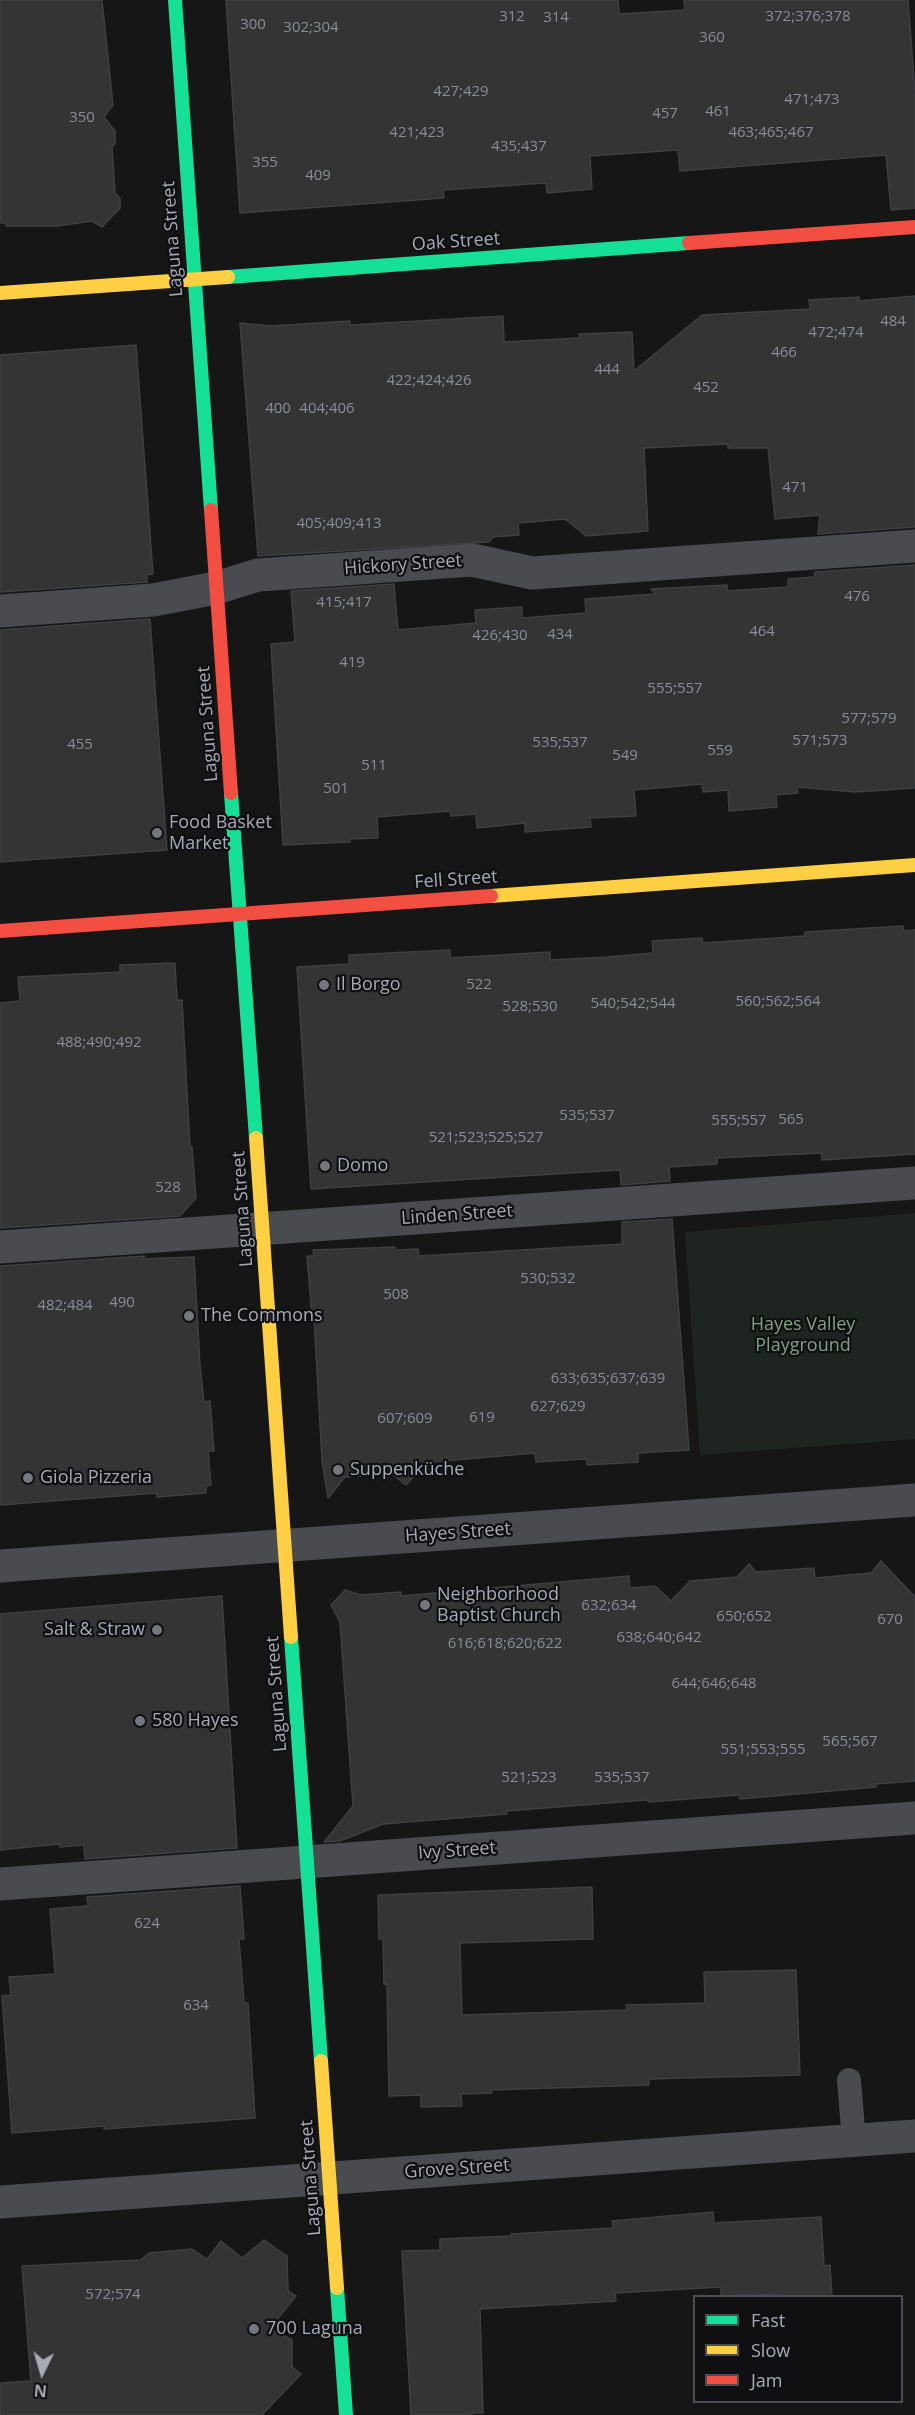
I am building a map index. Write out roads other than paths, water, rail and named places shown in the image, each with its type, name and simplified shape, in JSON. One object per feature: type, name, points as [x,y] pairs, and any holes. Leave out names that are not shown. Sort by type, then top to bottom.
[{"type":"street","name":"Laguna Street","points":[[175,0],[346,2415]]},
{"type":"street","name":"Oak Street","points":[[0,293],[915,227]]},
{"type":"street","name":"Hickory Street","points":[[0,611],[153,600],[216,588],[258,575],[472,560],[532,573],[915,546]]},
{"type":"street","name":"Fell Street","points":[[0,931],[915,865]]},
{"type":"street","name":"Linden Street","points":[[0,1247],[915,1183]]},
{"type":"street","name":"Hayes Street","points":[[0,1566],[915,1500]]},
{"type":"street","name":"Ivy Street","points":[[0,1884],[915,1818]]},
{"type":"street","name":"Grove Street","points":[[0,2202],[915,2136]]},
{"type":"lane","points":[[849,2080],[854,2141]]},
{"type":"place","name":"Food Basket Market","points":[[157,833]]},
{"type":"place","name":"Il Borgo","points":[[324,985]]},
{"type":"place","name":"Domo","points":[[325,1166]]},
{"type":"place","name":"The Commons","points":[[189,1316]]},
{"type":"place","name":"Suppenküche","points":[[338,1470]]},
{"type":"place","name":"Giola Pizzeria","points":[[28,1478]]},
{"type":"place","name":"Neighborhood Baptist Church","points":[[425,1605]]},
{"type":"place","name":"Salt & Straw","points":[[157,1630]]},
{"type":"place","name":"580 Hayes","points":[[140,1721]]},
{"type":"place","name":"700 Laguna","points":[[254,2329]]},
{"type":"park label","name":"Hayes Valley Playground","points":[[803,1335]]}]
